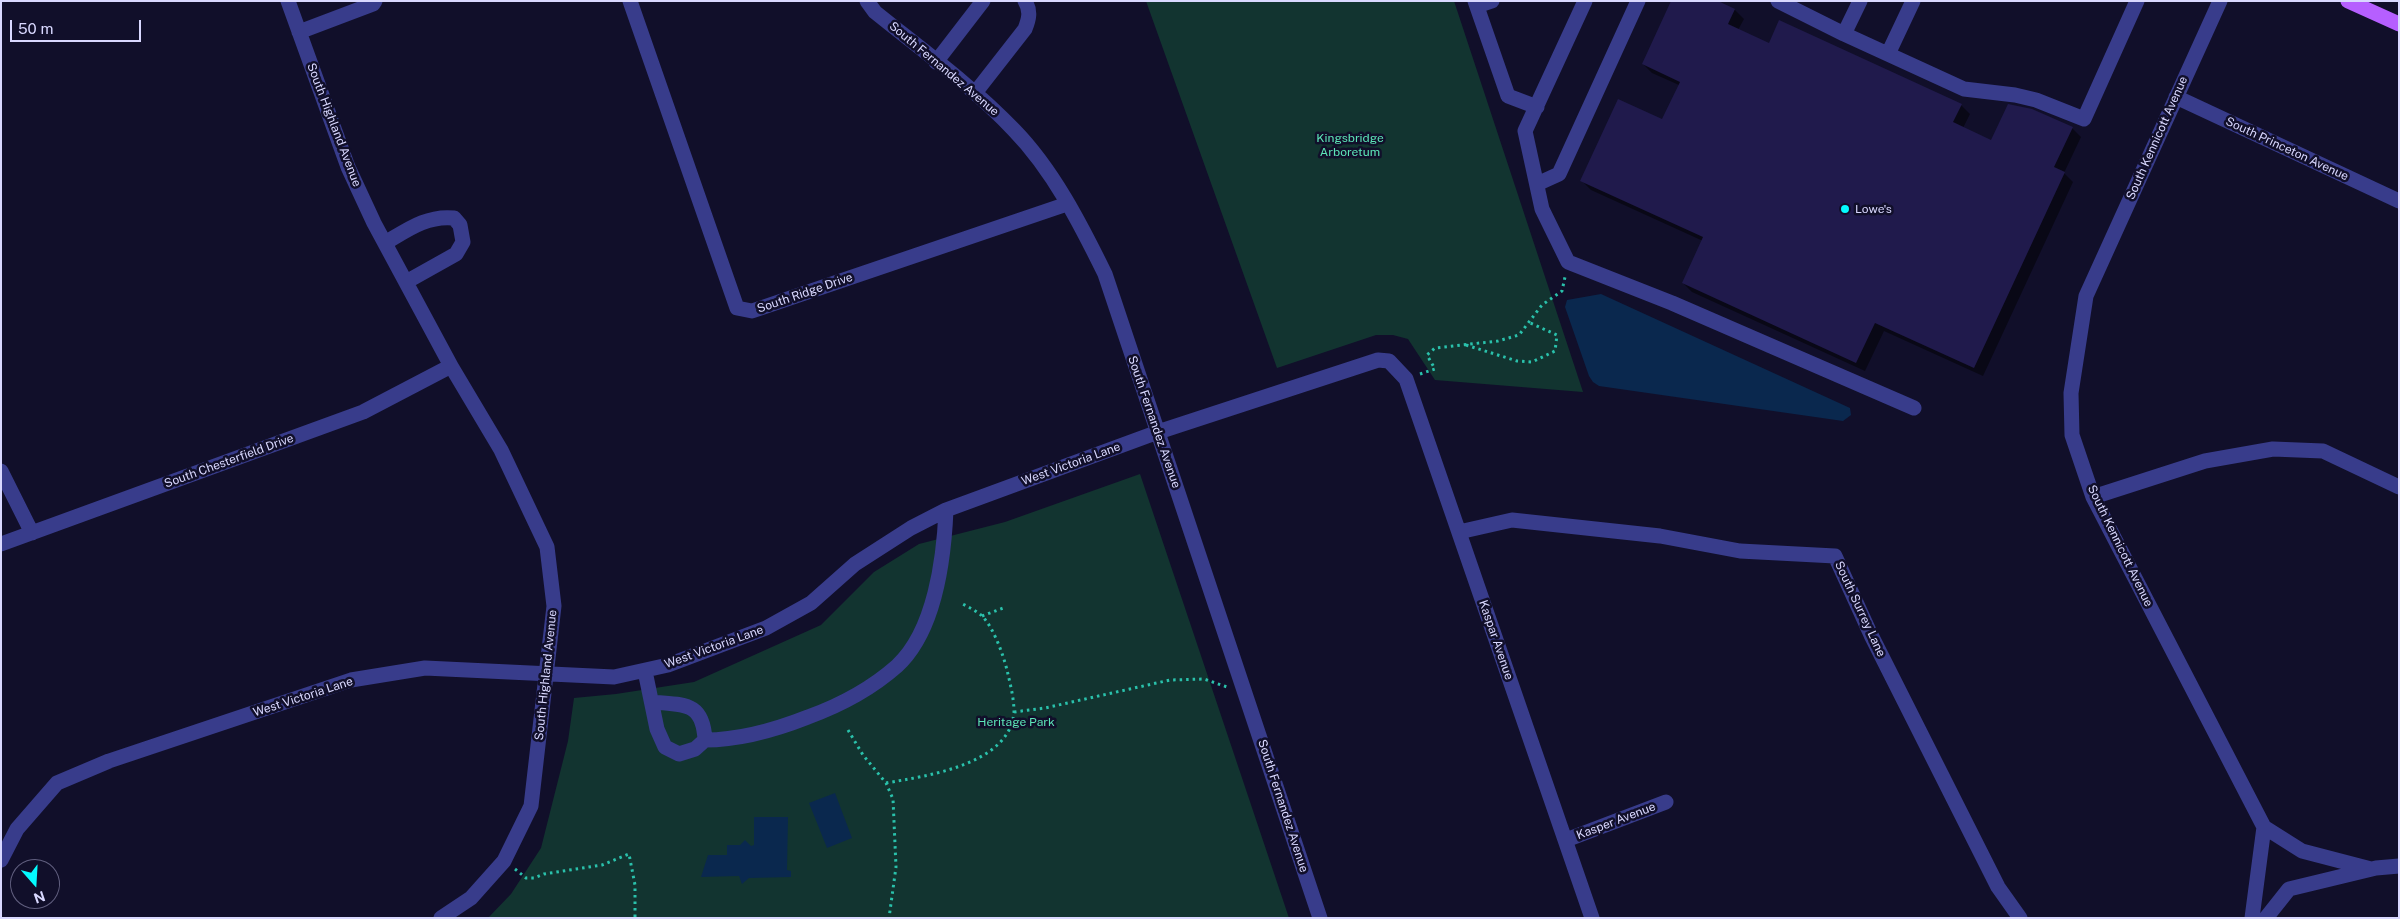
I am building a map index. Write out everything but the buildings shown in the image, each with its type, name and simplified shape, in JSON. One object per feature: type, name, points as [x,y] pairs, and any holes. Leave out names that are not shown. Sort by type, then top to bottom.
[{"type":"main road","points":[[2348,1],[2399,24]]},
{"type":"street","name":"South Highland Avenue","points":[[288,1],[348,166],[406,282],[501,450],[547,547],[554,606],[531,806],[504,862],[471,898],[441,918]]},
{"type":"street","points":[[299,32],[373,4],[375,1]]},
{"type":"street","name":"South Ridge Drive","points":[[630,1],[738,308],[752,311],[1067,204]]},
{"type":"street","name":"South Fernandez Avenue","points":[[867,1],[875,12],[975,93],[1015,131],[1043,166],[1067,204],[1105,274],[1320,918]]},
{"type":"street","points":[[936,62],[983,1]]},
{"type":"street","points":[[975,93],[1025,29],[1029,20],[1029,7],[1025,1]]},
{"type":"street","points":[[1492,1],[1476,4],[1508,96],[1537,107]]},
{"type":"street","points":[[1585,1],[1525,131],[1542,209],[1568,262],[1672,303],[1914,408]]},
{"type":"street","points":[[1537,184],[1559,174],[1638,1]]},
{"type":"street","points":[[1778,1],[1799,6],[1844,34],[1964,89],[2015,95],[2036,100],[2084,119],[2137,1]]},
{"type":"street","points":[[1844,34],[1860,1]]},
{"type":"street","points":[[1888,54],[1913,1]]},
{"type":"street","name":"South Kennicott Avenue","points":[[2220,1],[2086,296],[2071,393],[2071,418],[2072,435],[2093,497],[2264,827]]},
{"type":"street","name":"South Princeton Avenue","points":[[2176,96],[2399,202]]},
{"type":"street","points":[[385,243],[422,221],[442,217],[454,218],[460,225],[463,242],[456,254],[406,282]]},
{"type":"street","name":"West Victoria Lane","points":[[1,860],[17,829],[56,783],[110,762],[351,680],[425,668],[614,677],[668,666],[766,628],[812,603],[855,564],[911,528],[946,510],[1158,432],[1378,360],[1389,361],[1394,366]]},
{"type":"street","name":"South Chesterfield Drive","points":[[1,544],[362,412],[452,366]]},
{"type":"street","name":"Kaspar Avenue","points":[[1394,366],[1406,379],[1592,918]]},
{"type":"street","points":[[2093,497],[2205,461],[2273,449],[2323,451],[2399,487]]},
{"type":"street","points":[[1,471],[32,533]]},
{"type":"street","points":[[645,671],[657,729],[665,747],[679,754],[695,749],[705,740],[719,740],[774,731],[831,708],[864,692],[898,665],[918,638],[932,602],[940,569],[946,510]]},
{"type":"street","name":"South Surrey Lane","points":[[1459,532],[1512,520],[1660,536],[1740,551],[1835,556],[1871,635],[1998,887],[2020,918]]},
{"type":"street","points":[[652,702],[690,706],[698,712],[704,726],[705,740]]},
{"type":"street","name":"Kasper Avenue","points":[[1566,840],[1666,802]]},
{"type":"street","points":[[2252,918],[2264,827],[2302,851],[2371,869]]},
{"type":"street","points":[[2266,918],[2288,889],[2371,869],[2399,866]]},
{"type":"path","points":[[1406,379],[1435,369],[1427,355],[1435,348],[1498,341],[1519,335],[1542,305],[1562,292],[1568,262]]},
{"type":"path","points":[[1463,344],[1517,361],[1532,362],[1554,351],[1557,335],[1528,322]]},
{"type":"path","points":[[886,783],[918,778],[970,764],[999,742],[1009,728],[1014,712],[1006,665],[997,642],[982,616],[961,603]]},
{"type":"path","points":[[982,616],[1006,607]]},
{"type":"path","points":[[1014,712],[1045,708],[1170,680],[1204,679],[1228,687]]},
{"type":"path","points":[[848,730],[862,755],[886,783],[893,799],[896,867],[888,918]]},
{"type":"path","points":[[504,862],[526,878],[534,878],[544,874],[595,867],[629,854],[635,884],[635,918]]},
{"type":"green space","name":"Kingsbridge Arboretum","points":[[1146,1],[1454,1],[1583,392],[1435,380],[1408,339],[1393,335],[1376,335],[1277,368]]},
{"type":"green space","name":"Heritage Park","points":[[1140,474],[1289,918],[488,918],[511,894],[541,848],[568,741],[574,698],[616,694],[694,682],[821,625],[874,572],[919,544],[1005,522]]},
{"type":"water","points":[[1601,294],[1850,408],[1851,415],[1843,421],[1599,386],[1589,376],[1565,307],[1567,300]]},
{"type":"water","points":[[835,793],[852,838],[827,848],[809,803]]},
{"type":"water","points":[[754,817],[788,817],[787,870],[791,871],[791,877],[749,878],[742,884],[739,876],[701,877],[708,855],[727,855],[727,845],[740,845],[745,840],[751,846],[754,845]]},
{"type":"place","name":"Lowe's","points":[[1845,209]]}]
